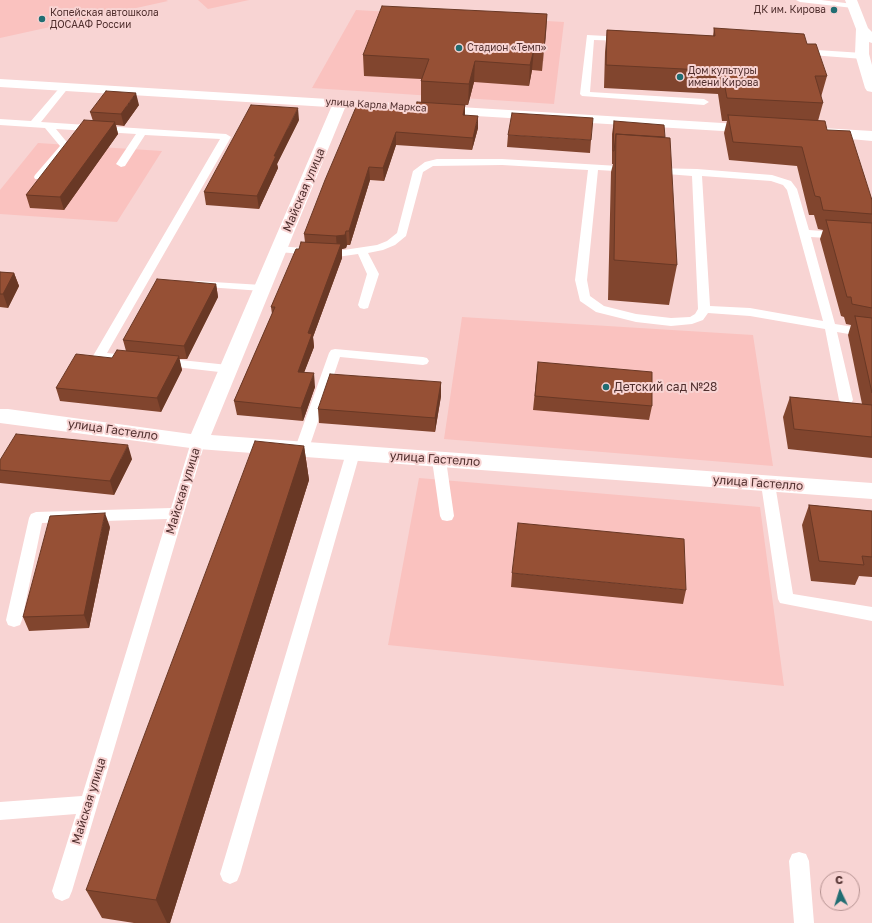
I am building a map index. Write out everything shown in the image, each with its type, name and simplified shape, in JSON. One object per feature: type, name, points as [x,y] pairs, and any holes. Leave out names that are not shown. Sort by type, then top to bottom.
[{"type":"street","points":[[852,3],[862,29],[863,56],[871,82]]},
{"type":"street","points":[[862,29],[872,40]]},
{"type":"street","name":"улица Карла Маркса","points":[[0,83],[770,130]]},
{"type":"street","name":"Майская улица","points":[[198,442],[340,103]]},
{"type":"street","points":[[809,132],[872,136]]},
{"type":"street","name":"улица Гастелло","points":[[0,416],[198,442],[302,451],[353,453],[872,491]]},
{"type":"lane","points":[[800,0],[852,3]]},
{"type":"lane","points":[[636,40],[590,37],[585,94],[704,102]]},
{"type":"lane","points":[[790,51],[863,56]]},
{"type":"lane","points":[[34,124],[65,86]]},
{"type":"lane","points":[[0,122],[226,137],[99,356],[228,369]]},
{"type":"lane","points":[[39,177],[65,146],[48,125]]},
{"type":"lane","points":[[121,164],[143,131]]},
{"type":"lane","points":[[279,249],[336,254],[379,248],[391,244],[402,234],[418,171],[428,164],[437,162],[452,161],[593,167],[697,172],[772,178],[787,184],[792,189],[830,326],[846,400]]},
{"type":"lane","points":[[593,167],[580,280],[584,298],[600,309],[636,318],[670,322],[692,320],[699,317],[704,309],[697,172]]},
{"type":"lane","points":[[804,233],[872,238]]},
{"type":"lane","points":[[362,251],[373,274],[364,305]]},
{"type":"lane","points":[[142,281],[157,282]]},
{"type":"lane","points":[[187,284],[262,288]]},
{"type":"lane","points":[[704,309],[750,312],[872,334]]},
{"type":"lane","points":[[302,451],[335,353],[424,360]]},
{"type":"lane","name":"Майская улица","points":[[62,891],[198,442]]},
{"type":"lane","points":[[230,874],[353,453]]},
{"type":"lane","points":[[439,460],[447,516]]},
{"type":"lane","points":[[768,484],[786,599],[872,614]]},
{"type":"lane","points":[[14,620],[36,518],[176,513]]},
{"type":"lane","points":[[0,811],[88,804]]},
{"type":"lane","points":[[799,861],[804,923]]},
{"type":"shaded area","name":"Копейская автошкола ДОСААФ России","points":[[0,0],[166,0],[168,1],[0,38]]},
{"type":"shaded area","points":[[198,0],[249,0],[208,9]]},
{"type":"shaded area","points":[[356,10],[564,22],[554,104],[312,88]]},
{"type":"shaded area","points":[[38,143],[162,151],[117,222],[0,214],[0,190]]},
{"type":"shaded area","name":"Детский сад №28","points":[[462,317],[753,335],[773,466],[444,439]]},
{"type":"shaded area","points":[[419,478],[760,507],[784,686],[388,645]]},
{"type":"building","points":[[382,6],[547,14],[544,50],[534,49],[530,65],[475,61],[469,84],[421,81],[429,59],[363,55]]},
{"type":"building","points":[[714,28],[804,34],[807,44],[816,44],[827,76],[815,76],[823,103],[727,98],[722,71],[606,65],[607,30],[715,36]]},
{"type":"building","points":[[106,91],[136,93],[121,114],[90,112]]},
{"type":"building","points":[[417,102],[465,105],[463,115],[478,116],[473,138],[396,132],[383,168],[369,167],[349,231],[346,231],[345,235],[336,236],[304,234],[356,107],[414,111]]},
{"type":"building","points":[[251,105],[298,108],[274,156],[276,156],[257,196],[204,192]]},
{"type":"building","points":[[512,113],[593,118],[591,140],[508,135]]},
{"type":"building","points":[[728,115],[825,121],[827,130],[850,131],[872,200],[872,214],[823,210],[820,197],[815,196],[802,147],[733,142]]},
{"type":"building","points":[[84,120],[115,122],[60,197],[26,195]]},
{"type":"building","points":[[614,121],[664,125],[665,137],[616,134],[613,151]]},
{"type":"building","points":[[616,134],[670,138],[677,265],[614,260]]},
{"type":"building","points":[[826,220],[872,223],[872,308],[852,304],[851,297],[847,297]]},
{"type":"building","points":[[301,242],[341,244],[308,333],[312,334],[298,372],[314,373],[301,408],[234,401],[275,307],[271,307],[296,249],[299,249]]},
{"type":"building","points":[[0,272],[14,273],[3,294],[0,294]]},
{"type":"building","points":[[157,279],[216,284],[184,346],[123,340]]},
{"type":"building","points":[[855,316],[872,318],[872,393]]},
{"type":"building","points":[[117,350],[179,356],[157,398],[56,388],[76,354],[112,358]]},
{"type":"building","points":[[538,362],[652,372],[652,406],[535,396]]},
{"type":"building","points":[[330,374],[441,382],[435,418],[318,409]]},
{"type":"building","points":[[790,397],[872,405],[872,437],[794,429]]},
{"type":"building","points":[[16,434],[128,445],[110,481],[0,470],[0,460]]},
{"type":"building","points":[[255,441],[304,446],[156,900],[86,890]]},
{"type":"building","points":[[809,505],[872,511],[872,557],[862,556],[864,565],[819,561]]},
{"type":"building","points":[[105,513],[84,615],[23,617],[50,516]]},
{"type":"building","points":[[518,523],[684,539],[686,590],[512,573]]},
{"type":"place","name":"ДК им. Кирова","points":[[834,10]]},
{"type":"place","name":"Копейская автошкола ДОСААФ России","points":[[42,19]]},
{"type":"place","name":"Стадион «Темп»","points":[[459,48]]},
{"type":"place","name":"Дом культуры имени Кирова","points":[[680,77]]},
{"type":"place","name":"Детский сад №28","points":[[606,387]]}]
